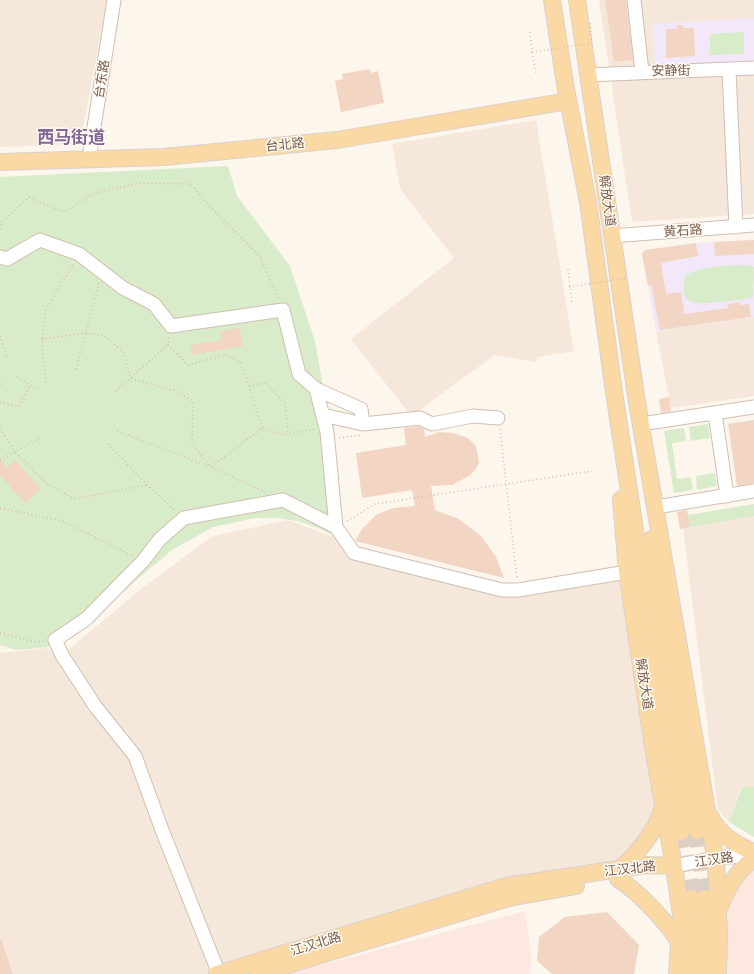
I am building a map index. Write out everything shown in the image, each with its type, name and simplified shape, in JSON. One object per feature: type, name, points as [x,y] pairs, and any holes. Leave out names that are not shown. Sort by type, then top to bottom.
[{"type":"main road","name":"解放大道","points":[[552,0],[568,101],[588,202],[614,392],[689,832],[660,619],[637,402]]},
{"type":"main road","name":"解放大道","points":[[577,0],[637,402],[716,858],[719,913],[718,974]]},
{"type":"main road","name":"台北路","points":[[0,162],[164,157],[337,140],[568,101]]},
{"type":"main road","name":"解放大道","points":[[614,392],[626,572],[681,915],[677,974]]},
{"type":"main road","points":[[664,804],[658,823],[619,874],[668,926],[680,944]]},
{"type":"main road","points":[[707,810],[717,827],[731,839],[754,854]]},
{"type":"main road","points":[[719,913],[728,888],[737,875],[754,859]]},
{"type":"main road","name":"江汉北路","points":[[219,974],[506,886],[619,874],[674,866]]},
{"type":"main road","name":"江汉北路","points":[[258,974],[509,898],[619,874]]},
{"type":"main road","points":[[690,974],[693,934],[698,898],[708,940],[705,974]]},
{"type":"street","name":"台东路","points":[[89,159],[114,0]]},
{"type":"street","points":[[634,0],[642,72]]},
{"type":"street","name":"安静街","points":[[588,75],[754,68]]},
{"type":"street","points":[[729,70],[736,227]]},
{"type":"street","name":"黄石路","points":[[612,236],[754,225]]},
{"type":"street","points":[[0,257],[7,259],[40,240],[79,254],[123,288],[154,304],[171,326],[283,310],[299,374],[316,389],[361,409],[363,424]]},
{"type":"street","points":[[316,389],[324,421],[336,527],[354,553],[492,589],[518,590],[626,572]]},
{"type":"street","points":[[641,424],[754,407]]},
{"type":"street","points":[[715,413],[727,496]]},
{"type":"street","points":[[324,421],[363,424],[420,418],[432,424],[473,416],[498,418]]},
{"type":"street","points":[[656,507],[754,491]]},
{"type":"street","points":[[219,974],[162,830],[135,756],[95,706],[62,655],[55,640],[86,620],[143,561],[160,539],[184,518],[283,500],[336,527]]},
{"type":"street","name":"江汉路","points":[[674,866],[716,858],[754,854]]},
{"type":"path","points":[[532,52],[592,43],[590,23]]},
{"type":"path","points":[[530,32],[536,73]]},
{"type":"path","points":[[0,229],[3,221],[28,197],[64,212],[95,193],[139,183],[190,184],[219,216],[260,256],[283,310]]},
{"type":"path","points":[[46,382],[42,347],[45,311],[79,254]]},
{"type":"path","points":[[568,269],[572,303]]},
{"type":"path","points":[[76,369],[102,272]]},
{"type":"path","points":[[569,287],[628,278]]},
{"type":"path","points":[[116,391],[168,345],[171,326]]},
{"type":"path","points":[[42,339],[86,333],[105,336],[124,353],[130,378]]},
{"type":"path","points":[[0,336],[7,357]]},
{"type":"path","points":[[168,345],[188,365],[226,355],[240,362],[262,428]]},
{"type":"path","points":[[17,377],[38,390]]},
{"type":"path","points":[[130,378],[176,392],[193,401],[192,444],[211,467]]},
{"type":"path","points":[[0,385],[2,381]]},
{"type":"path","points":[[249,386],[265,383],[285,403],[288,434]]},
{"type":"path","points":[[0,402],[18,407],[30,385]]},
{"type":"path","points":[[498,418],[518,590]]},
{"type":"path","points":[[262,428],[284,435],[324,421]]},
{"type":"path","points":[[211,467],[262,428]]},
{"type":"path","points":[[0,429],[15,452],[46,484],[74,499],[147,485]]},
{"type":"path","points":[[117,431],[211,467],[283,500]]},
{"type":"path","points":[[0,460],[42,437]]},
{"type":"path","points":[[108,444],[147,485],[184,518]]},
{"type":"path","points":[[336,527],[375,504],[592,471]]},
{"type":"path","points":[[0,508],[63,522],[143,561]]},
{"type":"path","points":[[0,633],[36,642],[55,640]]},
{"type":"shaded area","points":[[0,0],[107,0],[80,144],[0,147]]},
{"type":"shaded area","points":[[599,0],[754,0],[754,214],[632,222]]},
{"type":"shaded area","points":[[754,18],[754,61],[655,66],[652,24]]},
{"type":"shaded area","points":[[536,120],[574,351],[537,357],[536,362],[495,355],[411,416],[351,339],[454,258],[400,189],[392,144]]},
{"type":"shaded area","points":[[754,240],[754,317],[656,331],[642,254],[645,250],[696,243]]},
{"type":"shaded area","points":[[754,317],[754,396],[671,408],[656,331]]},
{"type":"shaded area","points":[[754,516],[754,787],[741,787],[729,822],[718,810],[683,528]]},
{"type":"shaded area","points":[[287,520],[342,540],[354,553],[492,589],[627,572],[664,804],[632,857],[217,974],[13,974],[0,934],[0,653],[45,648],[62,655],[141,589],[213,536]]},
{"type":"shaded area","points":[[750,870],[754,870],[754,974],[727,974],[728,901]]},
{"type":"shaded area","points":[[525,911],[532,961],[530,974],[287,974]]},
{"type":"green space","points":[[744,32],[744,54],[710,55],[710,34]]},
{"type":"green space","points":[[228,166],[237,196],[290,266],[315,341],[330,427],[342,540],[320,529],[298,521],[275,518],[255,518],[213,527],[172,550],[67,639],[51,647],[15,650],[0,645],[0,177]]},
{"type":"green space","points":[[747,265],[754,267],[753,297],[710,303],[695,303],[686,298],[684,293],[684,285],[686,275],[700,269]]},
{"type":"green space","points":[[708,424],[710,438],[691,441],[689,427]]},
{"type":"green space","points":[[684,428],[686,441],[672,443],[677,479],[691,477],[693,490],[674,493],[664,431]]},
{"type":"green space","points":[[715,473],[717,486],[697,490],[696,476]]},
{"type":"green space","points":[[754,504],[754,516],[690,527],[688,515]]},
{"type":"green space","points":[[742,787],[754,787],[754,837],[729,822]]},
{"type":"building","points":[[605,0],[626,0],[633,60],[614,62]]},
{"type":"building","points":[[677,25],[683,25],[683,28],[694,28],[695,56],[666,58],[666,29],[677,29]]},
{"type":"building","points":[[370,69],[371,73],[378,71],[384,103],[341,112],[335,81],[343,79],[342,74]]},
{"type":"building","points":[[754,240],[754,254],[715,256],[714,242]]},
{"type":"building","points":[[696,243],[698,256],[661,263],[666,294],[681,292],[684,314],[728,308],[727,304],[740,302],[740,305],[749,304],[751,317],[660,330],[651,285],[648,286],[642,254],[645,250]]},
{"type":"building","points":[[240,328],[243,346],[192,355],[190,345],[222,340],[220,331]]},
{"type":"building","points":[[669,397],[671,411],[661,413],[659,399]]},
{"type":"building","points":[[754,420],[754,483],[737,486],[728,424]]},
{"type":"building","points":[[419,426],[424,429],[425,437],[439,432],[453,433],[468,438],[476,446],[479,462],[476,469],[469,476],[452,485],[431,486],[435,510],[459,519],[482,537],[496,557],[504,578],[355,541],[362,529],[376,515],[393,508],[415,506],[412,490],[362,498],[356,453],[406,445],[404,428]]},
{"type":"building","points":[[0,459],[6,468],[15,460],[41,489],[25,503],[0,475]]},
{"type":"building","points":[[687,510],[690,527],[680,529],[677,512]]},
{"type":"building","points":[[607,912],[639,945],[634,974],[552,974],[537,961],[539,937],[565,917]]},
{"type":"building","points":[[1,938],[13,974],[0,974]]},
{"type":"tunnel","points":[[697,831],[705,898]]},
{"type":"tunnel","points":[[681,832],[692,898]]},
{"type":"district","name":"西马街道","points":[[71,137]]}]
